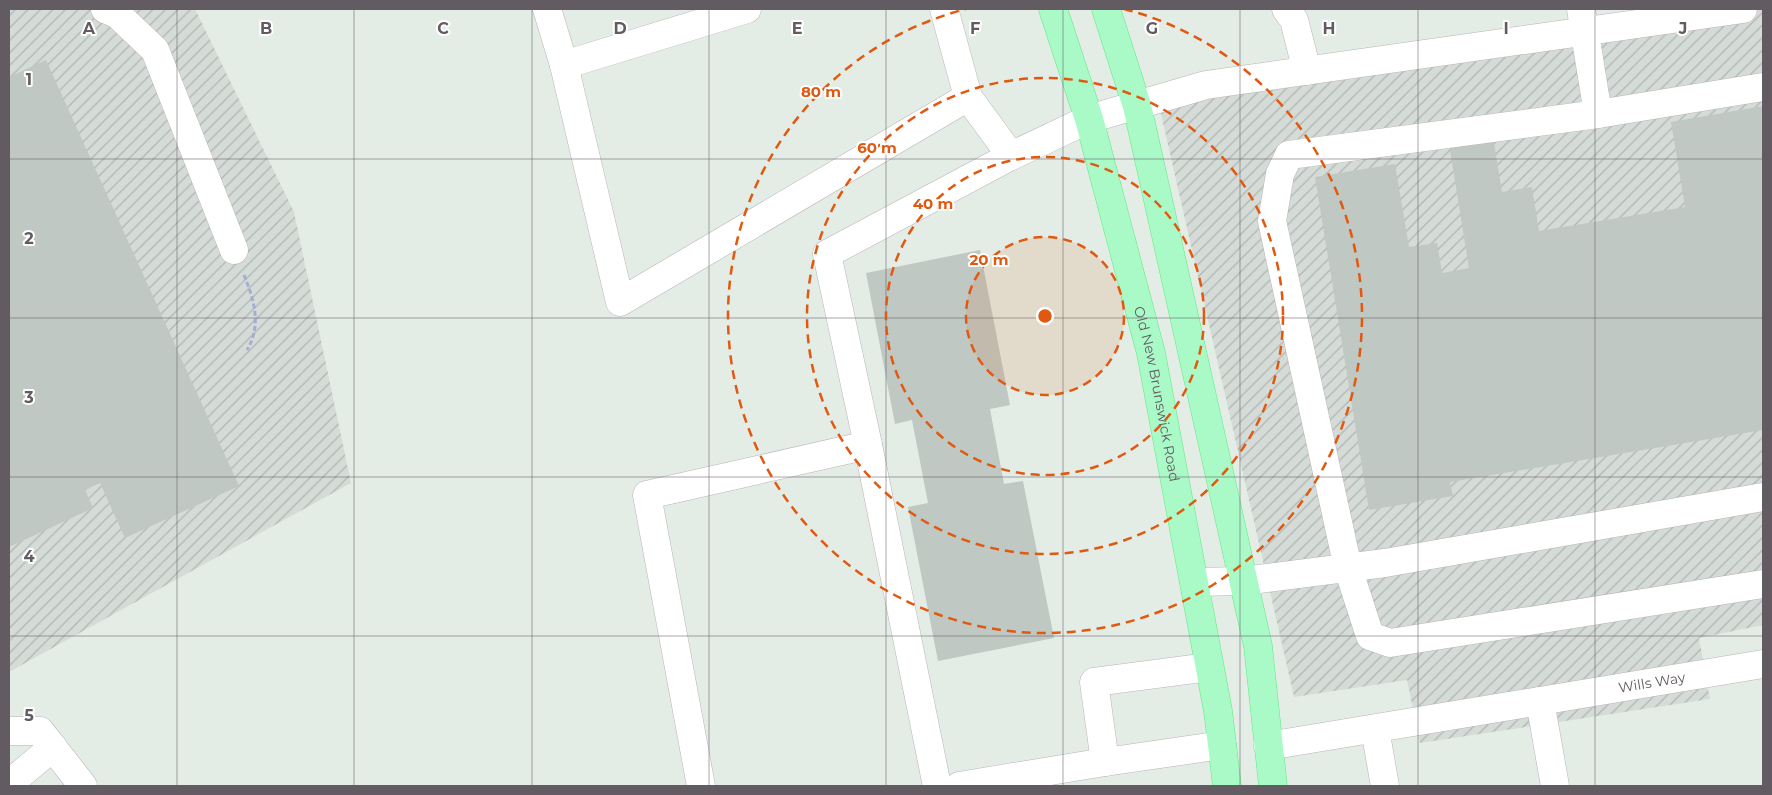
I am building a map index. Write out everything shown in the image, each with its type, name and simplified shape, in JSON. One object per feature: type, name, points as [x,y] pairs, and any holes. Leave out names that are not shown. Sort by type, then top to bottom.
[{"type":"main road","name":"Old New Brunswick Road","points":[[1053,9],[1089,119],[1151,353],[1209,667],[1222,745],[1226,786]]},
{"type":"main road","points":[[1106,9],[1137,106],[1258,646],[1273,786]]},
{"type":"street","points":[[105,9],[118,14],[155,50],[234,250]]},
{"type":"street","points":[[547,9],[564,65],[620,302],[968,97]]},
{"type":"street","points":[[564,65],[747,9]]},
{"type":"street","points":[[944,9],[968,97],[1011,156]]},
{"type":"street","points":[[1286,9],[1294,20],[1307,71]]},
{"type":"street","points":[[936,786],[868,445],[827,254],[1011,156],[1089,119],[1206,85],[1307,71],[1583,21],[1743,9]]},
{"type":"street","points":[[1583,21],[1598,114]]},
{"type":"street","points":[[1763,87],[1598,114],[1289,155],[1280,174],[1272,221],[1348,568],[1370,636],[1390,643],[1763,584]]},
{"type":"street","points":[[701,786],[647,495],[868,445]]},
{"type":"street","points":[[1194,582],[1243,581],[1348,568],[1763,497]]},
{"type":"street","name":"Wills Way","points":[[1268,746],[1763,664]]},
{"type":"street","points":[[1105,762],[1094,682],[1209,667]]},
{"type":"street","points":[[1540,701],[1555,786]]},
{"type":"street","points":[[1375,729],[1385,786]]},
{"type":"street","points":[[9,731],[47,739],[83,786]]},
{"type":"street","points":[[9,784],[47,739]]},
{"type":"street","points":[[959,786],[1222,745]]},
{"type":"path","points":[[234,250],[255,301],[256,325],[252,342],[247,350]]},
{"type":"shaded area","points":[[9,9],[195,9],[294,212],[351,483],[9,672]]},
{"type":"shaded area","points":[[1709,9],[1763,9],[1763,625],[1699,638],[1710,699],[1420,743],[1407,680],[1294,697],[1158,101]]},
{"type":"building","points":[[46,60],[239,486],[125,538],[100,483],[85,490],[93,508],[9,547],[9,77]]},
{"type":"building","points":[[1763,106],[1763,430],[1450,482],[1453,496],[1369,510],[1315,177],[1395,164],[1409,247],[1437,243],[1442,273],[1469,268],[1449,144],[1493,137],[1502,192],[1532,187],[1539,231],[1685,207],[1671,122]]},
{"type":"building","points":[[980,250],[1010,405],[990,409],[1004,484],[1023,481],[1054,638],[938,661],[908,507],[928,503],[912,420],[895,424],[866,273]]}]
